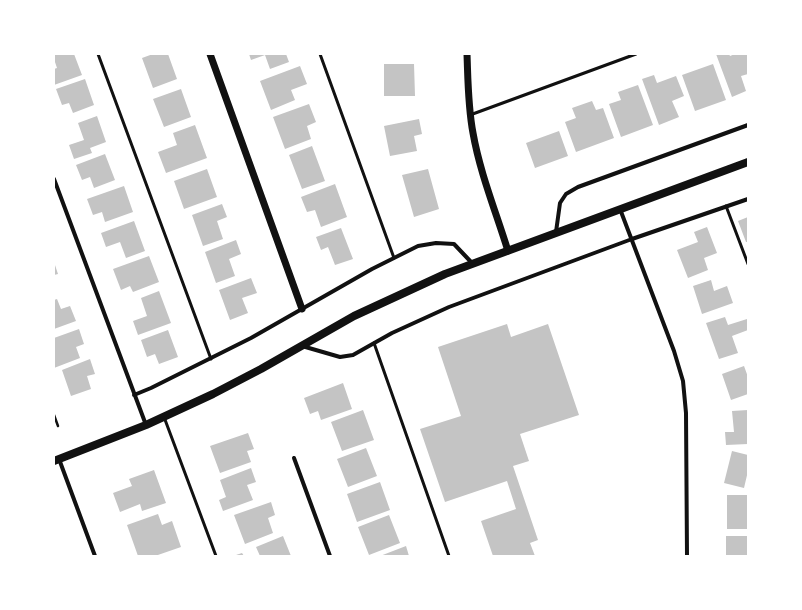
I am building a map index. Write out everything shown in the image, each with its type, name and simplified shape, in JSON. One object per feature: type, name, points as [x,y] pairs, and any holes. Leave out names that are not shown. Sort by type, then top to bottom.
[{"type":"main road","points":[[57,460],[146,426],[254,372],[354,316],[445,274],[748,162]]},
{"type":"street","points":[[210,54],[302,309]]},
{"type":"street","points":[[467,54],[468,94],[473,133],[487,189],[508,251]]},
{"type":"street","points":[[556,232],[560,203],[566,194],[578,187],[748,125]]},
{"type":"street","points":[[54,179],[146,426]]},
{"type":"street","points":[[54,195],[59,193]]},
{"type":"street","points":[[302,346],[340,357],[354,355],[392,333],[449,307],[748,199]]},
{"type":"street","points":[[620,209],[674,351],[683,381],[686,413],[687,556]]},
{"type":"street","points":[[134,395],[211,359],[302,309],[372,268],[418,246],[436,243],[454,244],[472,263]]},
{"type":"street","points":[[294,458],[330,556]]},
{"type":"street","points":[[57,460],[95,556]]},
{"type":"lane","points":[[98,54],[211,359]]},
{"type":"lane","points":[[320,54],[394,258]]},
{"type":"lane","points":[[470,115],[636,54]]},
{"type":"lane","points":[[726,206],[748,264]]},
{"type":"lane","points":[[374,343],[449,556]]},
{"type":"lane","points":[[164,417],[216,556]]},
{"type":"path","points":[[54,415],[58,426]]},
{"type":"building","points":[[54,54],[74,54],[82,75],[54,85],[54,69],[57,68]]},
{"type":"building","points":[[153,54],[168,54],[177,79],[153,88],[142,58]]},
{"type":"building","points":[[249,54],[286,54],[289,62],[270,69],[265,55],[251,60]]},
{"type":"building","points":[[716,54],[729,54],[730,56],[735,54],[748,54],[748,74],[741,76],[746,91],[732,97]]},
{"type":"building","points":[[384,64],[414,64],[415,96],[384,96]]},
{"type":"building","points":[[713,64],[726,100],[695,111],[682,75]]},
{"type":"building","points":[[300,66],[307,84],[291,90],[295,100],[271,110],[260,81]]},
{"type":"building","points":[[654,75],[657,83],[676,76],[684,96],[672,101],[679,117],[659,125],[642,79]]},
{"type":"building","points":[[85,79],[94,105],[73,113],[69,103],[62,105],[56,89]]},
{"type":"building","points":[[638,85],[653,125],[621,137],[609,104],[621,100],[618,92]]},
{"type":"building","points":[[181,89],[191,117],[164,127],[153,99]]},
{"type":"building","points":[[592,101],[596,110],[603,108],[614,138],[576,152],[565,122],[576,118],[572,108]]},
{"type":"building","points":[[309,104],[316,122],[307,126],[311,139],[285,149],[273,117]]},
{"type":"building","points":[[97,116],[106,142],[90,148],[92,153],[74,159],[69,145],[84,140],[78,123]]},
{"type":"building","points":[[419,119],[422,134],[414,136],[417,151],[390,156],[384,126]]},
{"type":"building","points":[[195,125],[207,158],[166,173],[158,152],[177,145],[173,133]]},
{"type":"building","points":[[559,131],[568,156],[535,168],[526,143]]},
{"type":"building","points":[[312,146],[325,181],[302,189],[289,155]]},
{"type":"building","points":[[105,154],[115,180],[94,188],[90,177],[82,180],[76,165]]},
{"type":"building","points":[[207,169],[217,197],[184,209],[174,181]]},
{"type":"building","points":[[428,169],[439,209],[414,217],[402,175]]},
{"type":"building","points":[[335,184],[347,217],[321,227],[315,210],[307,212],[301,197]]},
{"type":"building","points":[[124,186],[133,212],[105,222],[102,212],[93,215],[87,199]]},
{"type":"building","points":[[222,204],[227,217],[217,221],[223,239],[203,246],[192,215]]},
{"type":"building","points":[[748,217],[748,242],[746,242],[738,221]]},
{"type":"building","points":[[134,221],[145,251],[126,258],[120,242],[106,247],[101,233]]},
{"type":"building","points":[[707,227],[717,253],[704,258],[708,270],[688,278],[677,250],[698,242],[694,232]]},
{"type":"building","points":[[341,228],[353,259],[335,265],[328,247],[321,250],[316,237]]},
{"type":"building","points":[[236,240],[241,254],[229,259],[235,276],[216,283],[205,252]]},
{"type":"building","points":[[149,256],[159,282],[133,292],[130,286],[121,290],[113,269]]},
{"type":"building","points":[[54,262],[58,274],[54,275]]},
{"type":"building","points":[[251,278],[257,293],[242,298],[248,313],[230,320],[219,290]]},
{"type":"building","points":[[711,280],[714,291],[727,286],[733,303],[702,314],[693,286]]},
{"type":"building","points":[[159,291],[171,323],[138,335],[133,321],[147,316],[141,298]]},
{"type":"building","points":[[57,299],[61,309],[70,306],[76,321],[54,329],[54,300]]},
{"type":"building","points":[[725,317],[728,325],[747,319],[748,330],[732,336],[738,353],[719,359],[706,323]]},
{"type":"building","points":[[507,324],[511,337],[548,324],[579,415],[520,434],[529,461],[513,466],[538,540],[530,543],[535,556],[493,556],[481,521],[516,509],[507,481],[445,502],[420,429],[461,416],[438,347]]},
{"type":"building","points":[[79,329],[84,344],[76,347],[80,358],[54,368],[54,338]]},
{"type":"building","points":[[168,330],[178,357],[159,364],[155,354],[147,357],[141,340]]},
{"type":"building","points":[[90,359],[95,374],[87,376],[91,389],[71,396],[62,370]]},
{"type":"building","points":[[744,366],[748,377],[748,394],[731,400],[722,374]]},
{"type":"building","points":[[343,383],[352,409],[321,420],[318,411],[310,414],[304,398]]},
{"type":"building","points":[[363,410],[374,440],[342,451],[331,422]]},
{"type":"building","points":[[748,410],[748,444],[726,445],[725,432],[734,432],[732,411]]},
{"type":"building","points":[[248,433],[254,449],[247,451],[251,462],[220,473],[210,446]]},
{"type":"building","points":[[366,448],[377,476],[348,487],[337,459]]},
{"type":"building","points":[[732,451],[748,455],[748,471],[744,488],[724,483]]},
{"type":"building","points":[[251,468],[256,482],[247,485],[253,500],[223,511],[219,500],[226,497],[220,480]]},
{"type":"building","points":[[154,470],[166,503],[142,511],[140,504],[120,512],[113,493],[132,486],[129,479]]},
{"type":"building","points":[[380,482],[390,510],[357,522],[347,494]]},
{"type":"building","points":[[727,495],[748,495],[748,529],[727,529]]},
{"type":"building","points":[[271,502],[275,515],[268,518],[273,533],[245,544],[234,515]]},
{"type":"building","points":[[158,514],[162,525],[172,521],[181,547],[155,556],[138,556],[127,525]]},
{"type":"building","points":[[389,515],[400,543],[369,555],[358,527]]},
{"type":"building","points":[[283,536],[291,556],[260,556],[256,547]]},
{"type":"building","points":[[726,536],[748,536],[748,556],[726,556]]},
{"type":"building","points":[[406,546],[409,556],[380,556]]},
{"type":"building","points":[[242,553],[244,556],[233,556]]}]
